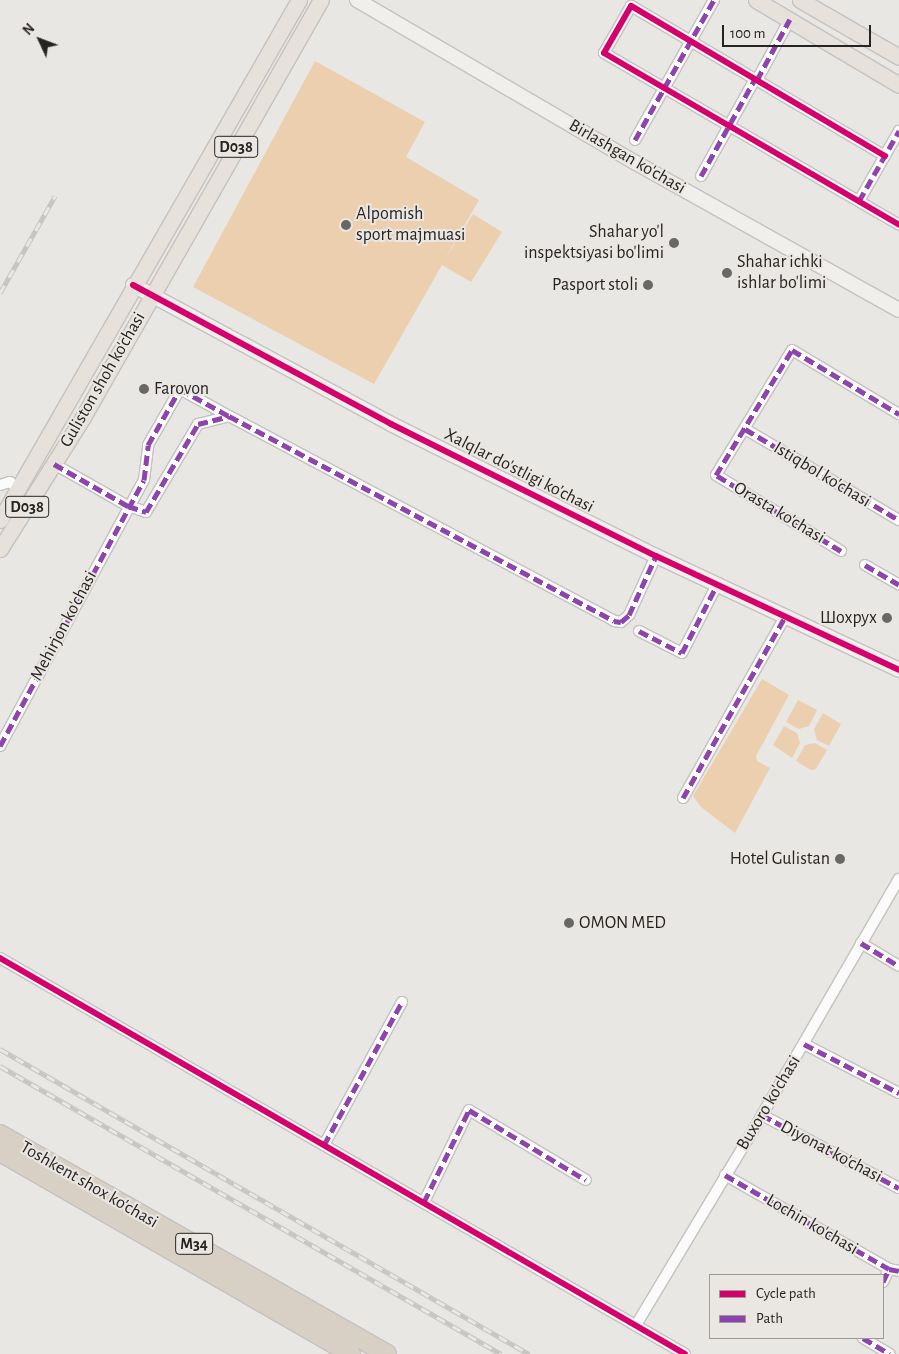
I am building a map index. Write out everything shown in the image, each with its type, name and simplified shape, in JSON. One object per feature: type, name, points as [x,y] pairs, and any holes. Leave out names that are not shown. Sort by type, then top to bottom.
[{"type":"highway","name":"Toshkent shox ko'chasi","points":[[0,1134],[388,1354]]},
{"type":"highway","name":"Toshkent shox ko'chasi","points":[[0,1152],[351,1354]]},
{"type":"highway","points":[[49,1180],[57,1165]]},
{"type":"main road","name":"Guliston shoh ko'chasi","points":[[0,520],[16,495],[133,284],[299,0]]},
{"type":"main road","name":"Guliston shoh ko'chasi","points":[[0,549],[54,464],[321,0]]},
{"type":"main road","points":[[756,0],[899,85]]},
{"type":"main road","points":[[800,0],[899,57]]},
{"type":"street","name":"Birlashgan ko'chasi","points":[[357,0],[636,163],[899,310]]},
{"type":"street","points":[[635,140],[714,0]]},
{"type":"street","points":[[885,156],[631,6],[604,53],[899,225]]},
{"type":"street","points":[[701,176],[790,19]]},
{"type":"street","points":[[859,201],[899,131]]},
{"type":"street","name":"Xalqlar do'stligi ko'chasi","points":[[133,284],[391,424],[656,556],[897,670]]},
{"type":"street","points":[[745,429],[792,350],[899,414]]},
{"type":"street","name":"Mehirjon ko'chasi","points":[[0,746],[128,506],[144,480],[148,445],[180,389],[229,416]]},
{"type":"street","points":[[54,464],[128,506],[146,512],[198,424],[229,416],[614,620],[621,622],[629,615],[656,556]]},
{"type":"street","name":"Orasta ko'chasi","points":[[745,429],[716,475],[841,551]]},
{"type":"street","name":"Istiqbol ko'chasi","points":[[745,429],[899,520]]},
{"type":"street","points":[[0,485],[10,482],[15,486],[16,495]]},
{"type":"street","points":[[865,565],[899,585]]},
{"type":"street","points":[[639,631],[682,653],[717,585]]},
{"type":"street","points":[[683,798],[785,617]]},
{"type":"street","name":"Buxoro ko'chasi","points":[[636,1325],[804,1044],[899,879]]},
{"type":"street","points":[[861,943],[899,966]]},
{"type":"street","points":[[0,958],[685,1354]]},
{"type":"street","points":[[324,1145],[402,1002]]},
{"type":"street","points":[[804,1044],[899,1093]]},
{"type":"street","points":[[424,1202],[469,1110],[586,1180]]},
{"type":"street","name":"Diyonat ko'chasi","points":[[762,1115],[899,1188]]},
{"type":"street","name":"Lochin ko'chasi","points":[[725,1175],[894,1270]]},
{"type":"street","points":[[884,1281],[894,1270]]},
{"type":"street","points":[[865,1339],[890,1354]]},
{"type":"shaded area","name":"Alpomish sport majmuasi","points":[[315,61],[425,122],[406,157],[479,200],[442,264],[473,214],[502,232],[471,282],[442,265],[374,384],[193,287]]},
{"type":"shaded area","points":[[762,679],[789,695],[756,756],[757,761],[770,768],[735,833],[701,807],[693,796]]},
{"type":"shaded area","points":[[798,700],[817,710],[809,726],[799,729],[786,722]]},
{"type":"shaded area","points":[[823,713],[841,724],[829,746],[817,740],[814,729]]},
{"type":"shaded area","points":[[784,726],[797,733],[800,743],[792,758],[773,745]]},
{"type":"shaded area","points":[[815,743],[827,750],[816,769],[811,770],[796,761],[805,745]]},
{"type":"railway","points":[[0,293],[55,196]]},
{"type":"railway","points":[[0,1049],[529,1354]]},
{"type":"railway","points":[[0,1066],[501,1354]]},
{"type":"marked path","points":[[635,140],[714,0]]},
{"type":"marked path","points":[[757,80],[790,19]]},
{"type":"marked path","points":[[701,176],[755,79]]},
{"type":"marked path","points":[[859,201],[899,131]]},
{"type":"marked path","points":[[841,551],[716,475],[792,350],[899,414]]},
{"type":"marked path","points":[[0,746],[144,480],[148,445],[180,389],[229,416]]},
{"type":"marked path","points":[[54,464],[128,506],[146,512],[198,424],[229,416],[614,621],[621,622],[629,615],[656,556]]},
{"type":"marked path","points":[[745,429],[899,520]]},
{"type":"marked path","points":[[865,565],[899,585]]},
{"type":"marked path","points":[[639,631],[682,653],[717,585]]},
{"type":"marked path","points":[[683,798],[785,617]]},
{"type":"marked path","points":[[861,943],[899,966]]},
{"type":"marked path","points":[[324,1145],[402,1002]]},
{"type":"marked path","points":[[804,1044],[899,1093]]},
{"type":"marked path","points":[[424,1202],[469,1110],[586,1180]]},
{"type":"marked path","points":[[762,1115],[899,1188]]},
{"type":"marked path","points":[[725,1175],[889,1269],[899,1271]]},
{"type":"marked path","points":[[884,1280],[889,1269]]},
{"type":"marked path","points":[[865,1339],[890,1354]]},
{"type":"cycle path","points":[[885,156],[631,6],[604,53],[899,225]]},
{"type":"cycle path","points":[[133,285],[391,424],[656,556],[899,670]]},
{"type":"cycle path","points":[[0,958],[685,1354]]},
{"type":"place","name":"Alpomish sport majmuasi","points":[[346,225]]},
{"type":"place","name":"Shahar yo'l inspektsiyasi bo'limi","points":[[674,243]]},
{"type":"place","name":"Shahar ichki ishlar bo'limi","points":[[727,273]]},
{"type":"place","name":"Pasport stoli","points":[[648,285]]},
{"type":"place","name":"Farovon","points":[[144,389]]},
{"type":"place","name":"Шохрух","points":[[887,618]]},
{"type":"place","name":"Hotel Gulistan","points":[[840,859]]},
{"type":"place","name":"OMON MED","points":[[569,923]]}]
